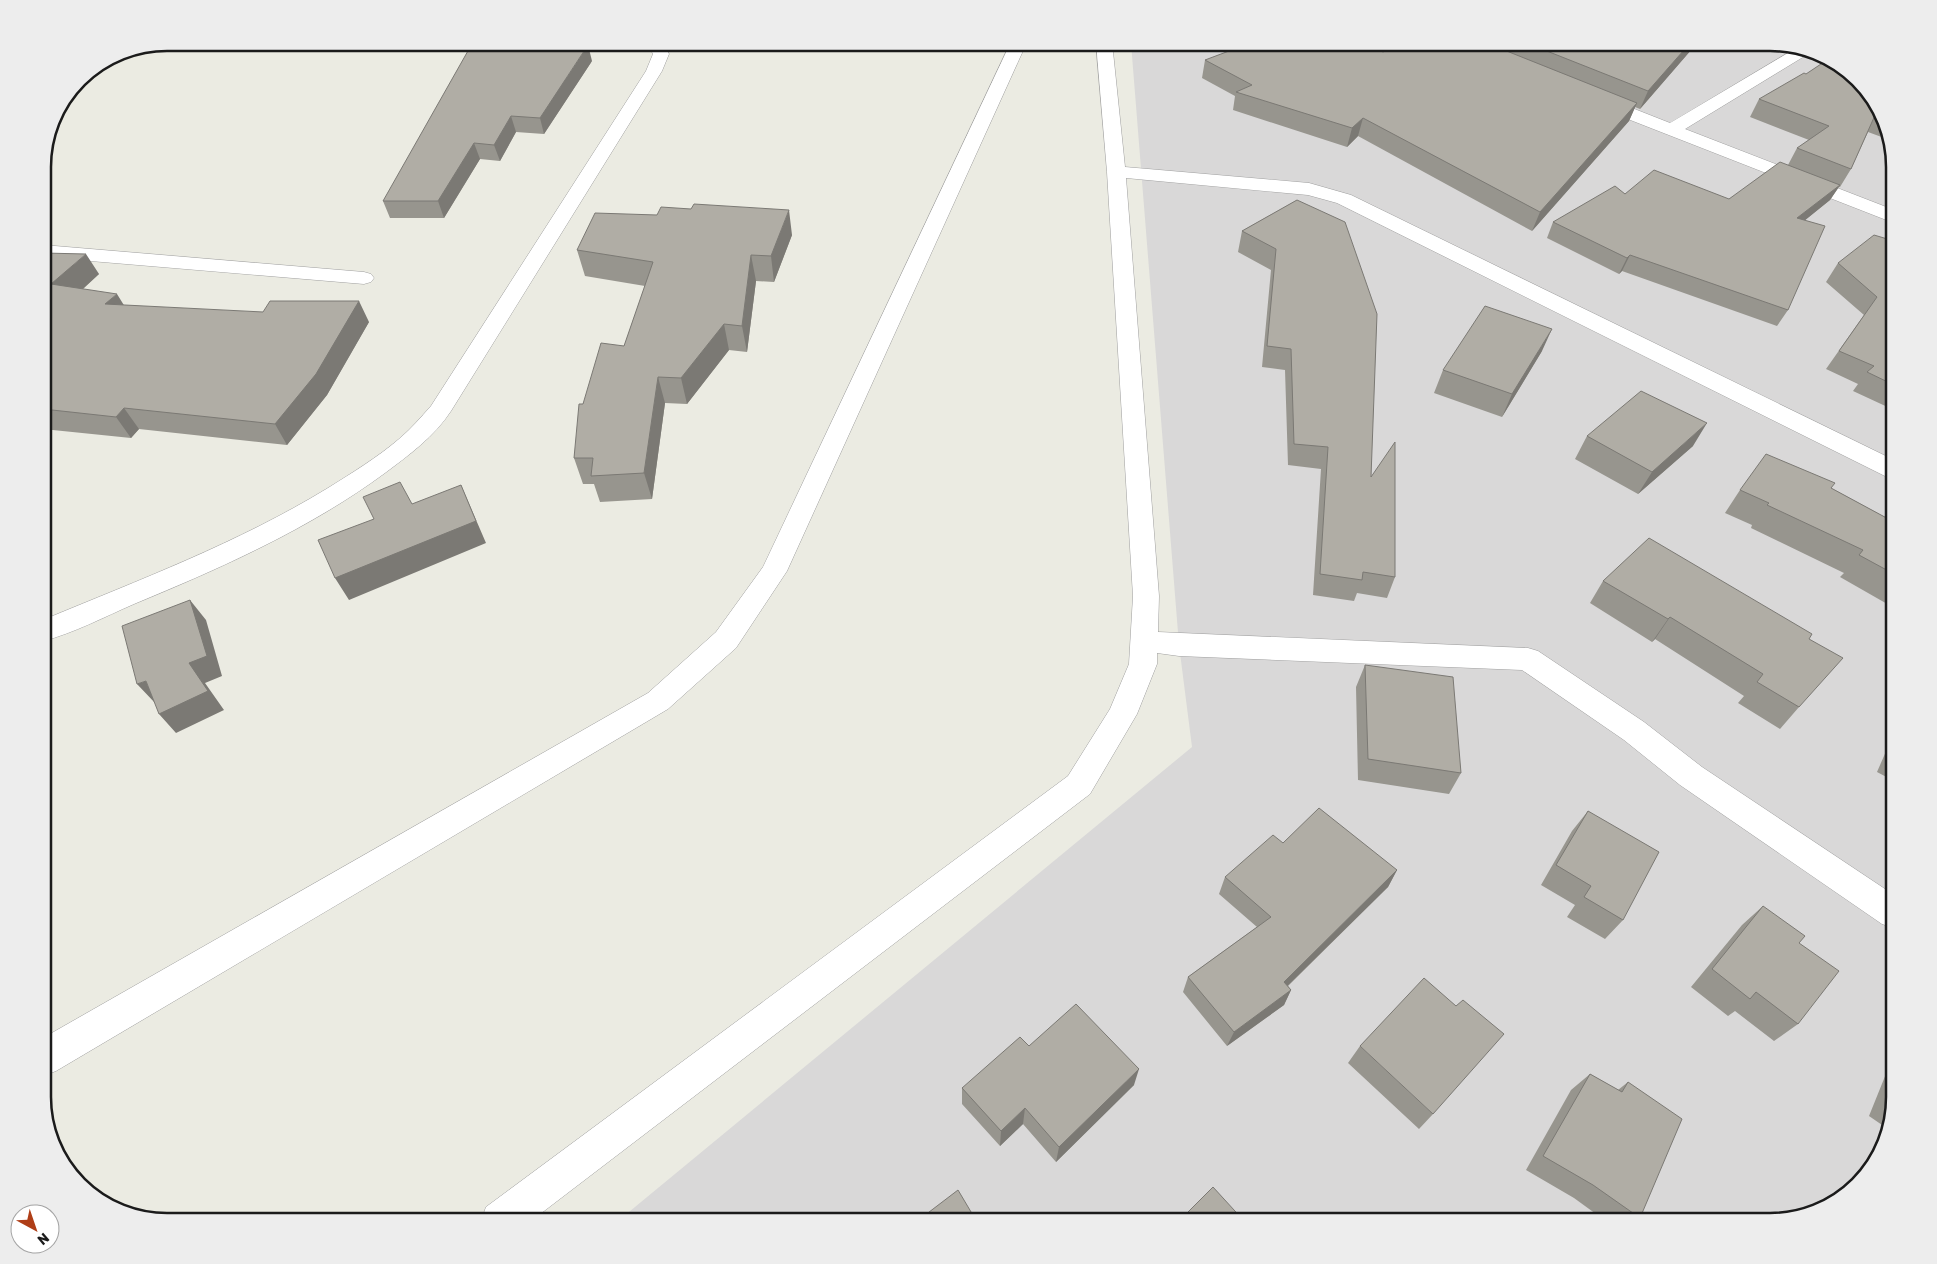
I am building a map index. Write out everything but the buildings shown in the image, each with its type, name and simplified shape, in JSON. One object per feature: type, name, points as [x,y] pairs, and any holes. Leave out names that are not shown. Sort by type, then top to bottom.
[{"type":"street","points":[[51,628],[236,548],[339,493],[403,448],[439,412],[654,70],[660,54],[659,51]]},
{"type":"street","points":[[51,1053],[658,701],[726,640],[779,562],[1015,51]]},
{"type":"street","points":[[512,1213],[1079,785],[1122,714],[1144,664],[1146,596],[1116,172],[1105,51]]},
{"type":"street","points":[[1671,130],[1797,54]]},
{"type":"street","points":[[1580,94],[1886,214]]},
{"type":"street","points":[[1116,172],[1309,190],[1344,199],[1886,466]]},
{"type":"street","points":[[51,252],[364,278]]},
{"type":"street","points":[[1144,641],[1179,645],[1528,659],[1634,731],[1691,776],[1886,908]]},
{"type":"shaded area","points":[[1132,51],[1770,51],[1800,55],[1828,67],[1852,85],[1862,97],[1877,123],[1882,137],[1886,167],[1886,1097],[1882,1127],[1874,1148],[1857,1173],[1840,1189],[1814,1204],[1800,1209],[1770,1213],[628,1213],[1192,747],[1179,645]]}]
